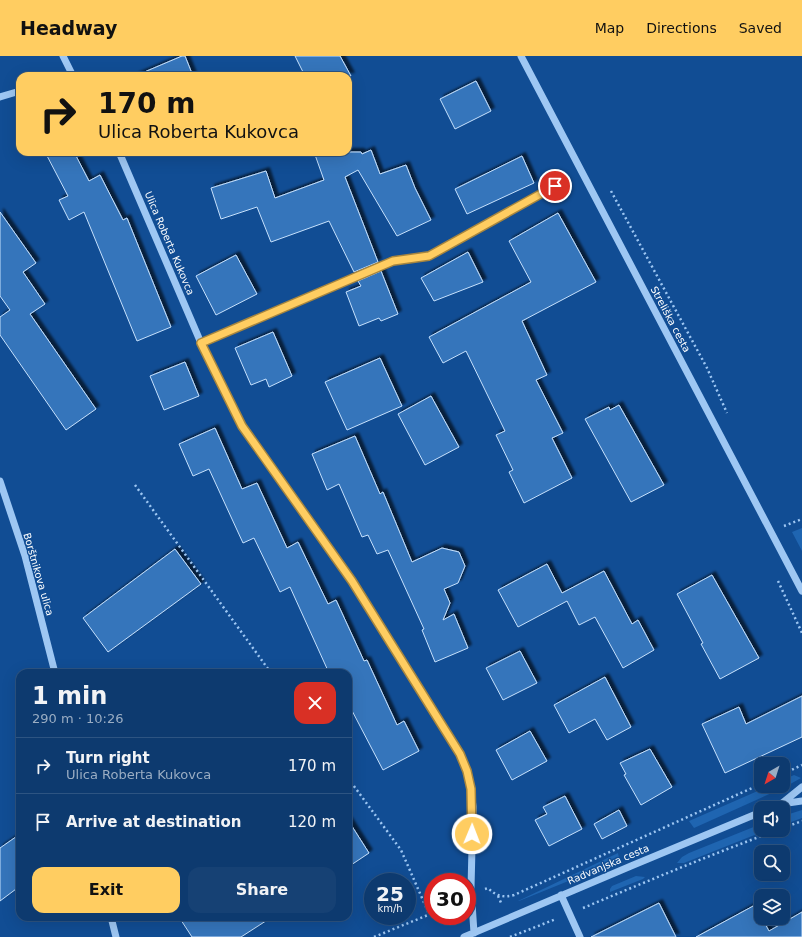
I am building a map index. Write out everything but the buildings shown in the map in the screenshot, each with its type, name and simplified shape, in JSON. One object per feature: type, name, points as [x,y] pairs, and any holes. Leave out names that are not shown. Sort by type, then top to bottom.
[{"type":"street","points":[[63,56],[69,72]]},
{"type":"street","name":"Streliška cesta","points":[[521,56],[802,591]]},
{"type":"street","points":[[0,97],[16,92]]},
{"type":"street","name":"Ulica Roberta Kukovca","points":[[121,156],[201,343],[242,426],[352,581],[460,754],[467,771],[471,789],[471,873]]},
{"type":"street","points":[[201,343],[393,261],[429,256],[555,186]]},
{"type":"street","name":"Borštnikova ulica","points":[[0,481],[25,556],[54,669]]},
{"type":"street","points":[[785,801],[802,787]]},
{"type":"street","points":[[790,803],[802,801]]},
{"type":"street","name":"Radvanjska cesta","points":[[464,937],[754,815]]},
{"type":"street","points":[[561,895],[580,937]]},
{"type":"street","points":[[112,921],[116,937]]},
{"type":"street","name":"Ulica Roberta Kukovca","points":[[473,925],[474,933]]},
{"type":"path","points":[[135,484],[268,669]]},
{"type":"path","points":[[772,532],[802,519]]},
{"type":"path","points":[[790,771],[802,765]]},
{"type":"path","points":[[352,783],[401,850],[424,903]]},
{"type":"path","points":[[476,893],[488,888],[498,896],[505,897],[514,895],[754,787]]},
{"type":"path","points":[[790,826],[802,822]]},
{"type":"path","points":[[584,907],[759,837]]},
{"type":"path","points":[[374,937],[424,916]]},
{"type":"path","points":[[510,937],[558,919]]},
{"type":"shaded area","points":[[802,528],[802,551],[792,532]]},
{"type":"shaded area","points":[[794,775],[801,778],[790,784],[790,777]]},
{"type":"shaded area","points":[[754,793],[772,793],[694,828],[689,821]]},
{"type":"shaded area","points":[[802,810],[802,818],[790,822],[790,814]]},
{"type":"shaded area","points":[[754,827],[754,835],[684,863],[677,863],[682,857]]},
{"type":"shaded area","points":[[618,853],[619,858],[613,863],[518,901]]},
{"type":"shaded area","points":[[636,876],[645,877],[610,892],[612,886]]},
{"type":"route","points":[[472,834],[471,789],[467,771],[452,739],[352,581],[242,426],[201,343],[393,261],[429,256],[555,186]]}]
